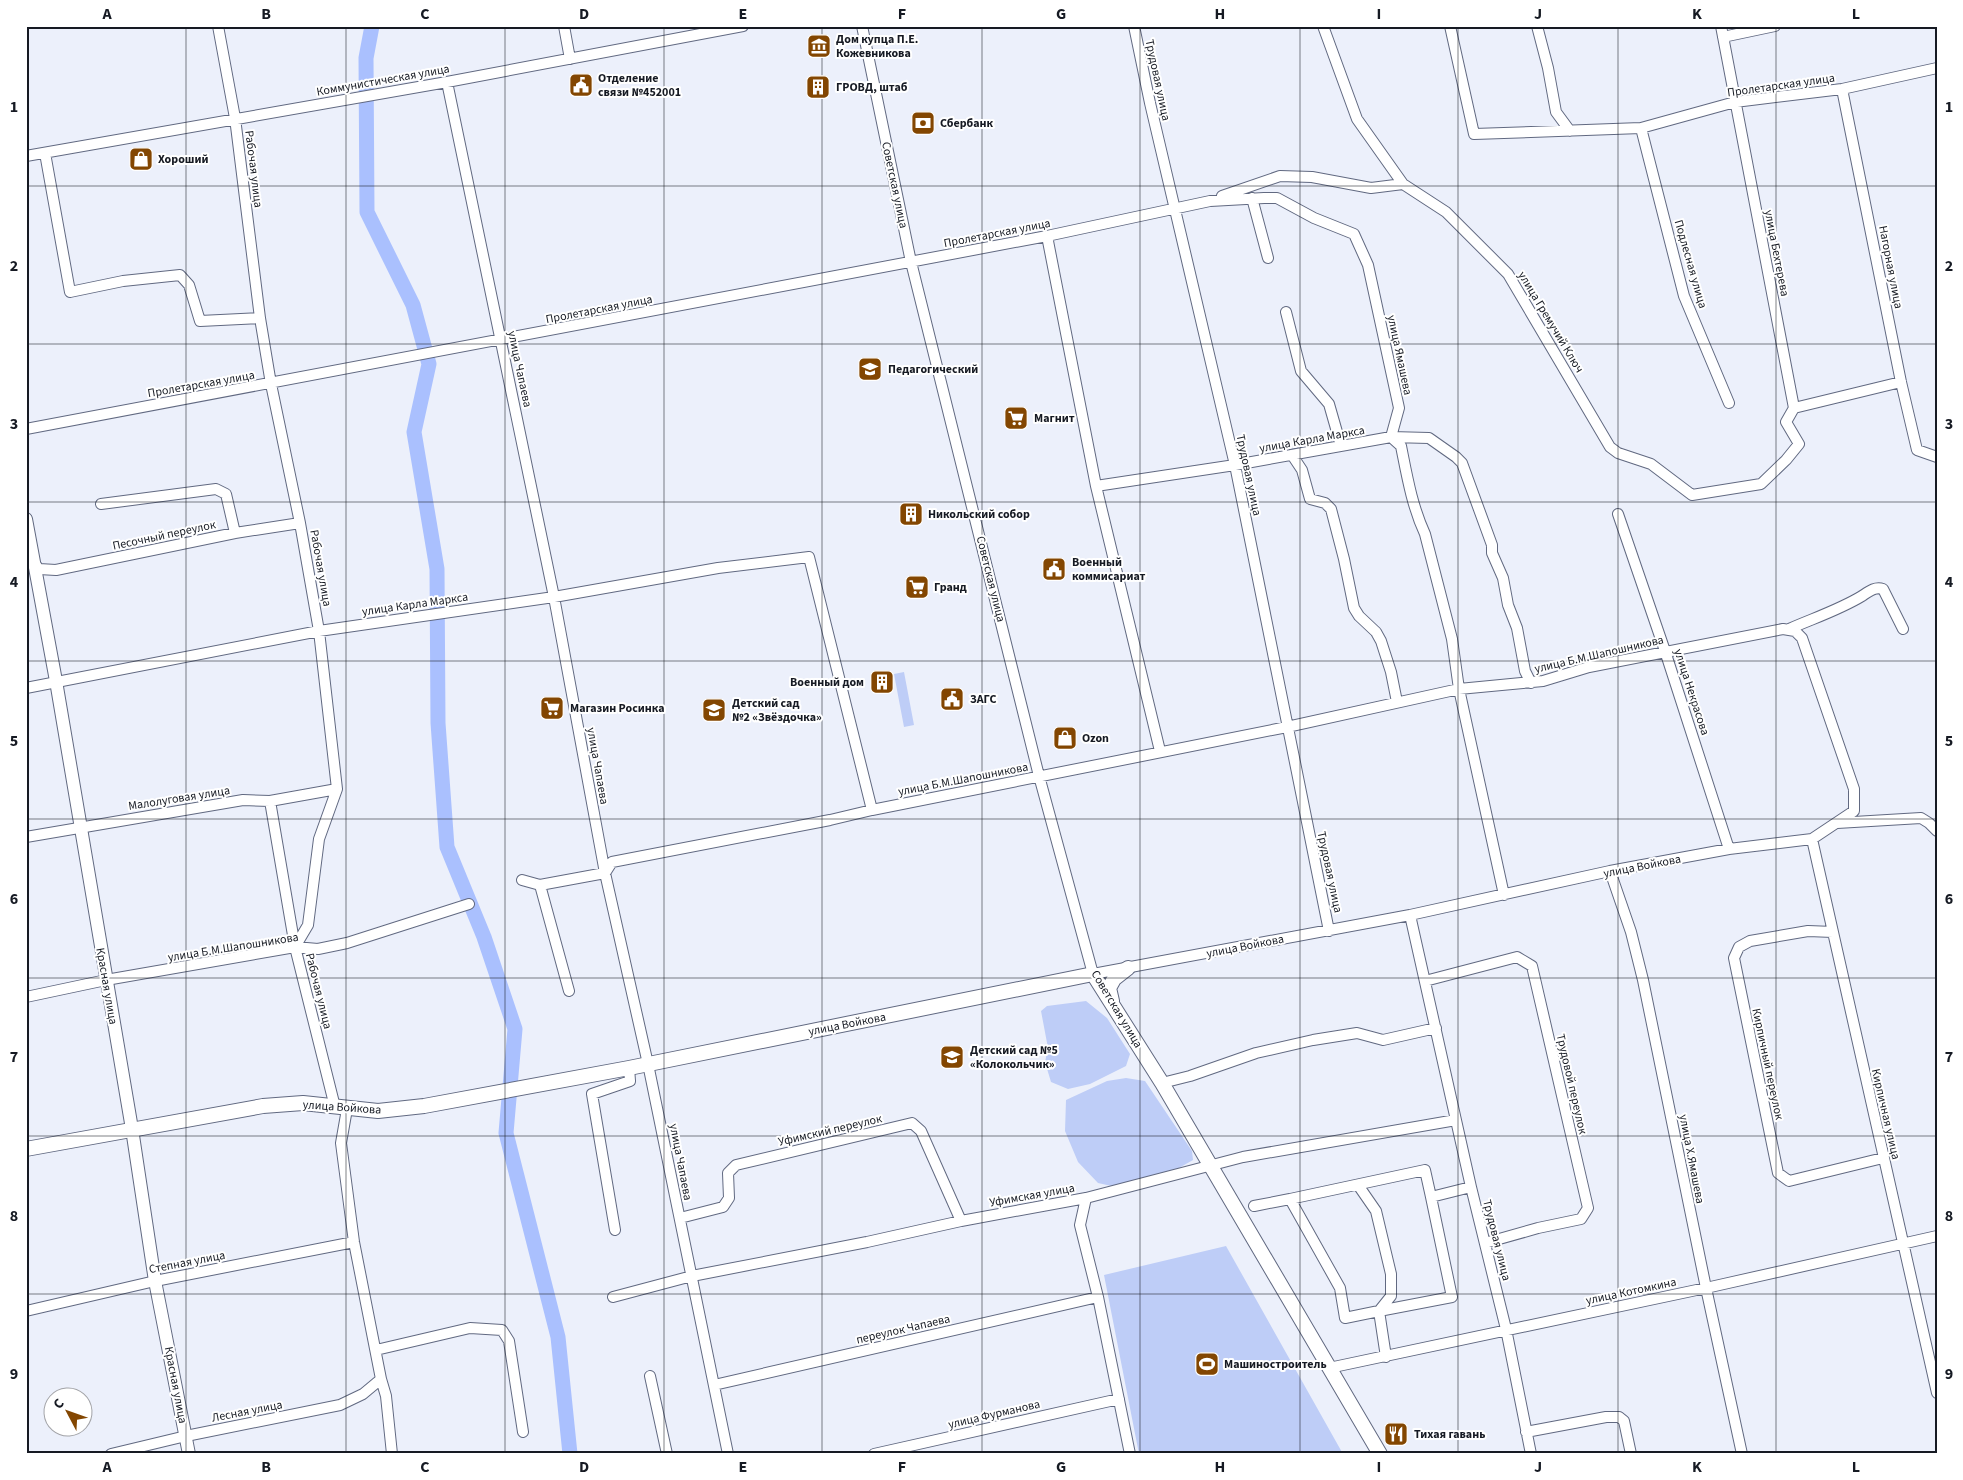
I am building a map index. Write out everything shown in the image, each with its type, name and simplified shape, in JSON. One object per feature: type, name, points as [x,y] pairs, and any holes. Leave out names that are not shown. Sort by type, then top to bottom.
[{"type":"main road","points":[[1114,1006],[1109,988],[1114,979],[1128,968]]},
{"type":"main road","name":"улица Войкова","points":[[26,1150],[263,1106],[302,1103],[378,1111],[424,1106],[629,1068],[1093,974]]},
{"type":"main road","name":"Советская улица","points":[[1093,974],[1162,1083],[1208,1165],[1380,1454]]},
{"type":"main road","points":[[1058,982],[1080,984],[1095,988],[1114,1006]]},
{"type":"street","name":"Рабочая улица","points":[[218,26],[235,118],[260,318],[271,384],[300,523],[318,631],[336,789],[318,839],[308,925],[295,947],[341,1108],[341,1143],[354,1242],[386,1396],[392,1454]]},
{"type":"street","points":[[564,26],[570,59]]},
{"type":"street","name":"Коммунистическая улица","points":[[26,156],[398,91],[743,26]]},
{"type":"street","name":"Советская улица","points":[[862,26],[911,262],[1039,776],[1093,974]]},
{"type":"street","name":"Трудовая улица","points":[[1134,26],[1150,103],[1235,465],[1329,930]]},
{"type":"street","points":[[1210,201],[1280,176],[1312,177],[1371,188],[1402,184],[1357,119],[1323,26]]},
{"type":"street","name":"Пролетарская улица","points":[[1450,26],[1474,134],[1641,128],[1735,102],[1842,89],[1937,68]]},
{"type":"street","points":[[1537,26],[1548,68],[1556,112],[1570,130]]},
{"type":"street","name":"улица Бехтерева","points":[[1722,26],[1794,408]]},
{"type":"street","points":[[1724,37],[1775,26]]},
{"type":"street","name":"улица Чапаева","points":[[447,82],[554,597],[605,873],[648,1064],[728,1454]]},
{"type":"street","name":"Нагорная улица","points":[[1842,89],[1901,382],[1917,450],[1937,457]]},
{"type":"street","name":"Подлесная улица","points":[[1641,128],[1684,296],[1729,403]]},
{"type":"street","points":[[45,153],[70,292],[123,282],[180,275],[189,285],[200,321],[260,318]]},
{"type":"street","name":"улица Гремучий Ключ","points":[[1402,184],[1446,212],[1508,274],[1610,447],[1618,453],[1651,464],[1692,495],[1761,484],[1786,460],[1799,444],[1786,422],[1794,408]]},
{"type":"street","points":[[1252,198],[1268,258]]},
{"type":"street","name":"улица Ямашева","points":[[1175,209],[1210,201],[1277,198],[1314,218],[1354,234],[1368,265],[1399,408],[1391,438]]},
{"type":"street","name":"Пролетарская улица","points":[[26,429],[458,349],[1047,236],[1175,209]]},
{"type":"street","points":[[1047,236],[1096,486],[1160,752]]},
{"type":"street","points":[[1286,312],[1300,371],[1329,404],[1341,446]]},
{"type":"street","points":[[1794,408],[1901,382]]},
{"type":"street","points":[[1391,438],[1402,446],[1408,483],[1417,518],[1425,534],[1452,639],[1458,689],[1504,895]]},
{"type":"street","name":"улица Карла Маркса","points":[[1096,486],[1235,465],[1391,438],[1429,438],[1462,463],[1492,545],[1492,553],[1503,578],[1508,605],[1517,628],[1525,671],[1531,683]]},
{"type":"street","points":[[1292,455],[1302,470],[1310,499],[1325,503],[1331,509],[1338,532],[1354,608],[1359,616],[1376,632],[1381,641],[1391,672],[1397,702]]},
{"type":"street","points":[[101,504],[216,489],[226,494],[235,533]]},
{"type":"street","name":"улица Некрасова","points":[[1618,514],[1665,651],[1729,850]]},
{"type":"street","name":"Красная улица","points":[[26,519],[56,681],[132,1129],[155,1280],[188,1454]]},
{"type":"street","name":"Песочный переулок","points":[[35,564],[39,569],[56,570],[235,533],[300,523]]},
{"type":"street","name":"улица Карла Маркса","points":[[26,688],[318,631],[554,597],[718,568],[809,557],[872,810]]},
{"type":"street","name":"улица Б.М.Шапошникова","points":[[522,880],[540,885],[605,873],[612,862],[830,820],[1287,727],[1458,689],[1531,683],[1589,667],[1665,651],[1789,629],[1849,604],[1873,589],[1883,589],[1903,629]]},
{"type":"street","name":"улица Войкова","points":[[1093,974],[1410,915],[1610,871],[1729,850],[1812,840],[1854,811],[1854,789],[1802,638],[1795,630],[1789,629]]},
{"type":"street","name":"Малолуговая улица","points":[[26,836],[243,800],[270,801],[336,789]]},
{"type":"street","points":[[270,801],[295,947]]},
{"type":"street","points":[[1836,823],[1921,818],[1937,831]]},
{"type":"street","name":"Кирпичная улица","points":[[1812,840],[1937,1393]]},
{"type":"street","name":"улица Х.Ямашева","points":[[1610,871],[1631,932],[1643,980],[1742,1454]]},
{"type":"street","points":[[540,885],[569,991]]},
{"type":"street","name":"улица Б.М.Шапошникова","points":[[26,997],[106,980],[295,947],[318,949],[347,943],[469,904]]},
{"type":"street","name":"Трудовая улица","points":[[1410,915],[1471,1187],[1506,1329],[1530,1454]]},
{"type":"street","name":"Кирпичный переулок","points":[[1833,932],[1808,931],[1750,941],[1739,947],[1734,958],[1778,1173],[1789,1181],[1883,1158]]},
{"type":"street","name":"Трудовой переулок","points":[[1425,981],[1517,957],[1532,966],[1588,1208],[1581,1219],[1538,1228],[1485,1243]]},
{"type":"street","points":[[1162,1083],[1190,1076],[1256,1053],[1314,1040],[1357,1033],[1383,1040],[1436,1028]]},
{"type":"street","points":[[615,1230],[592,1094],[630,1081],[629,1068]]},
{"type":"street","name":"Уфимская улица","points":[[613,1297],[692,1276],[867,1242],[961,1220],[1086,1198],[1244,1157],[1456,1120]]},
{"type":"street","name":"Уфимский переулок","points":[[680,1218],[724,1207],[729,1198],[728,1173],[736,1164],[912,1123],[920,1131],[961,1220]]},
{"type":"street","points":[[1254,1206],[1425,1170],[1452,1297],[1345,1318],[1340,1288],[1290,1199]]},
{"type":"street","points":[[1358,1185],[1376,1211],[1391,1274],[1391,1296],[1379,1311],[1386,1357]]},
{"type":"street","points":[[1431,1198],[1471,1187]]},
{"type":"street","points":[[1086,1198],[1080,1225],[1098,1297],[1130,1454]]},
{"type":"street","name":"улица Котомкина","points":[[1329,1368],[1706,1288],[1937,1236]]},
{"type":"street","name":"Степная улица","points":[[26,1311],[155,1280],[354,1242]]},
{"type":"street","name":"переулок Чапаева","points":[[714,1386],[1098,1297]]},
{"type":"street","points":[[376,1350],[470,1328],[502,1330],[508,1342],[523,1432]]},
{"type":"street","points":[[650,1376],[667,1454]]},
{"type":"street","name":"Лесная улица","points":[[110,1454],[186,1436],[340,1405],[363,1394],[381,1378]]},
{"type":"street","name":"улица Фурманова","points":[[874,1454],[1119,1399]]},
{"type":"street","points":[[1526,1432],[1606,1417],[1618,1417],[1624,1421],[1631,1454]]},
{"type":"shaded area","points":[[904,672],[914,725],[904,727],[894,674]]},
{"type":"shaded area","points":[[1086,1001],[1107,1018],[1130,1054],[1126,1066],[1090,1084],[1068,1089],[1051,1082],[1045,1062],[1048,1048],[1041,1011],[1047,1006]]},
{"type":"shaded area","points":[[1126,1078],[1145,1081],[1192,1151],[1193,1160],[1177,1169],[1116,1187],[1098,1183],[1078,1162],[1065,1131],[1066,1100],[1107,1081]]},
{"type":"shaded area","name":"Машиностроитель","points":[[1226,1246],[1343,1454],[1139,1454],[1104,1275]]},
{"type":"waterway","points":[[372,26],[366,58],[367,212],[413,305],[429,364],[414,432],[437,569],[438,723],[447,847],[484,937],[515,1029],[506,1133],[558,1337],[570,1454]]},
{"type":"place","name":"Дом купца П.Е. Кожевникова","points":[[819,46]]},
{"type":"place","name":"Отделение связи №452001","points":[[581,85]]},
{"type":"place","name":"ГРОВД, штаб","points":[[818,87]]},
{"type":"place","name":"Сбербанк","points":[[923,123]]},
{"type":"place","name":"Хороший","points":[[141,159]]},
{"type":"place","name":"Педагогический","points":[[870,369]]},
{"type":"place","name":"Магнит","points":[[1016,418]]},
{"type":"place","name":"Никольский собор","points":[[911,514]]},
{"type":"place","name":"Военный коммисариат","points":[[1054,569]]},
{"type":"place","name":"Гранд","points":[[917,587]]},
{"type":"place","name":"Военный дом","points":[[882,682]]},
{"type":"place","name":"ЗАГС","points":[[952,699]]},
{"type":"place","name":"Магазин Росинка","points":[[552,708]]},
{"type":"place","name":"Детский сад №2 «Звёздочка»","points":[[714,710]]},
{"type":"place","name":"Ozon","points":[[1065,738]]},
{"type":"place","name":"Детский сад №5 «Колокольчик»","points":[[952,1057]]},
{"type":"place","name":"Машиностроитель","points":[[1207,1364]]},
{"type":"place","name":"Тихая гавань","points":[[1396,1434]]}]
